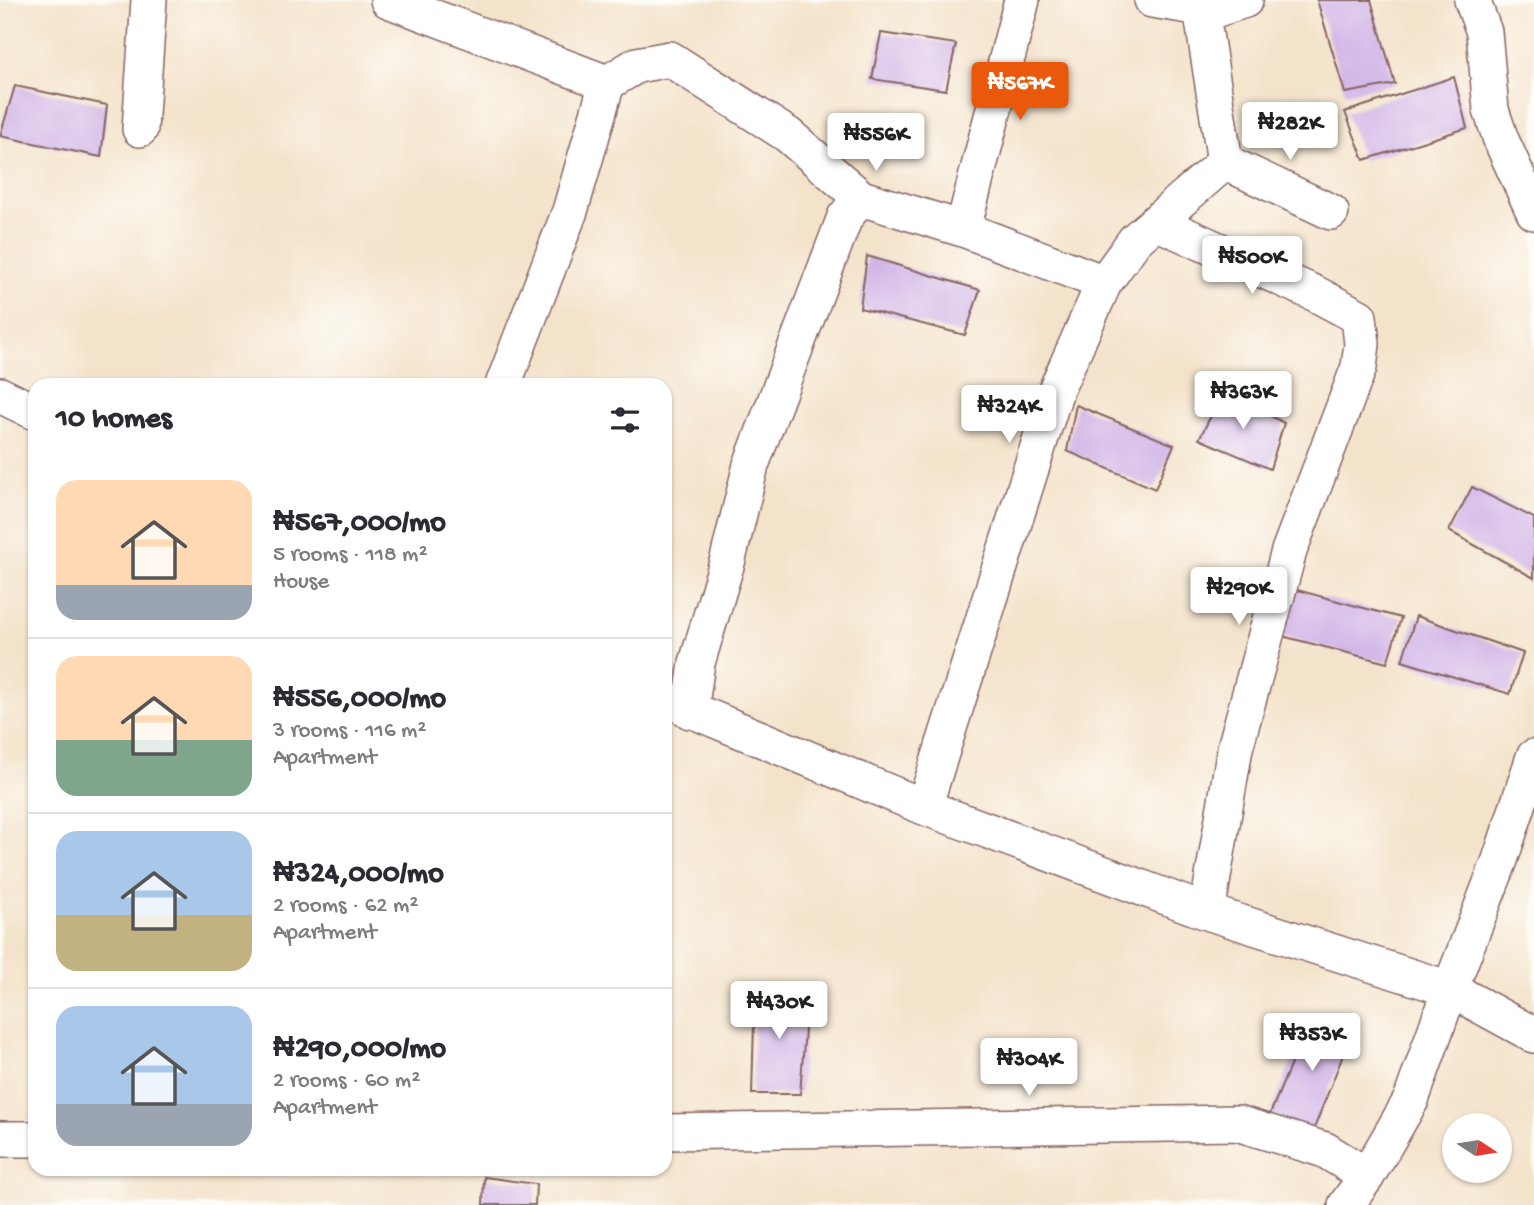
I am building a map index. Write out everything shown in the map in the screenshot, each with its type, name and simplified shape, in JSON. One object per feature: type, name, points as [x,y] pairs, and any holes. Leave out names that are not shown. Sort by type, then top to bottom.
[{"type":"street","points":[[140,129],[149,0]]},
{"type":"street","points":[[388,0],[607,83]]},
{"type":"street","points":[[963,229],[1023,0]]},
{"type":"street","points":[[1152,0],[1214,10],[1245,0]]},
{"type":"street","points":[[1472,0],[1484,32],[1491,110],[1501,140],[1534,212]]},
{"type":"street","points":[[1201,8],[1225,162]]},
{"type":"street","points":[[506,378],[570,211],[607,83],[637,65],[670,60],[788,135],[861,198],[963,229],[1104,283]]},
{"type":"street","points":[[1225,162],[1331,212]]},
{"type":"street","points":[[924,807],[1056,390],[1104,283],[1135,240],[1225,162]]},
{"type":"street","points":[[861,198],[845,218],[751,465],[728,559],[697,663],[677,705],[924,807],[1207,912],[1450,989],[1534,1035]]},
{"type":"street","points":[[1156,222],[1316,294],[1359,317],[1362,344],[1359,367],[1289,551],[1235,748],[1207,912]]},
{"type":"street","points":[[0,395],[28,409]]},
{"type":"street","points":[[1346,1205],[1367,1176],[1411,1100],[1500,860],[1534,757]]},
{"type":"street","points":[[672,1132],[1237,1123],[1325,1150],[1367,1176]]},
{"type":"street","points":[[0,1139],[28,1139]]},
{"type":"building","points":[[1317,0],[1371,0],[1395,84],[1345,93]]},
{"type":"building","points":[[881,33],[956,44],[946,90],[872,79]]},
{"type":"building","points":[[1454,77],[1467,128],[1364,160],[1345,112]]},
{"type":"building","points":[[15,86],[107,105],[101,157],[0,136]]},
{"type":"building","points":[[867,256],[980,290],[965,335],[860,308]]},
{"type":"building","points":[[1224,391],[1284,423],[1270,469],[1199,439]]},
{"type":"building","points":[[1076,405],[1174,445],[1155,489],[1067,451]]},
{"type":"building","points":[[1472,487],[1534,518],[1534,578],[1449,531]]},
{"type":"building","points":[[1297,590],[1401,618],[1387,663],[1282,636]]},
{"type":"building","points":[[1416,616],[1523,653],[1510,694],[1402,661]]},
{"type":"building","points":[[755,988],[808,990],[800,1094],[752,1094]]},
{"type":"building","points":[[1310,1018],[1354,1027],[1313,1131],[1270,1114]]},
{"type":"building","points":[[484,1177],[536,1184],[535,1205],[483,1205]]}]
